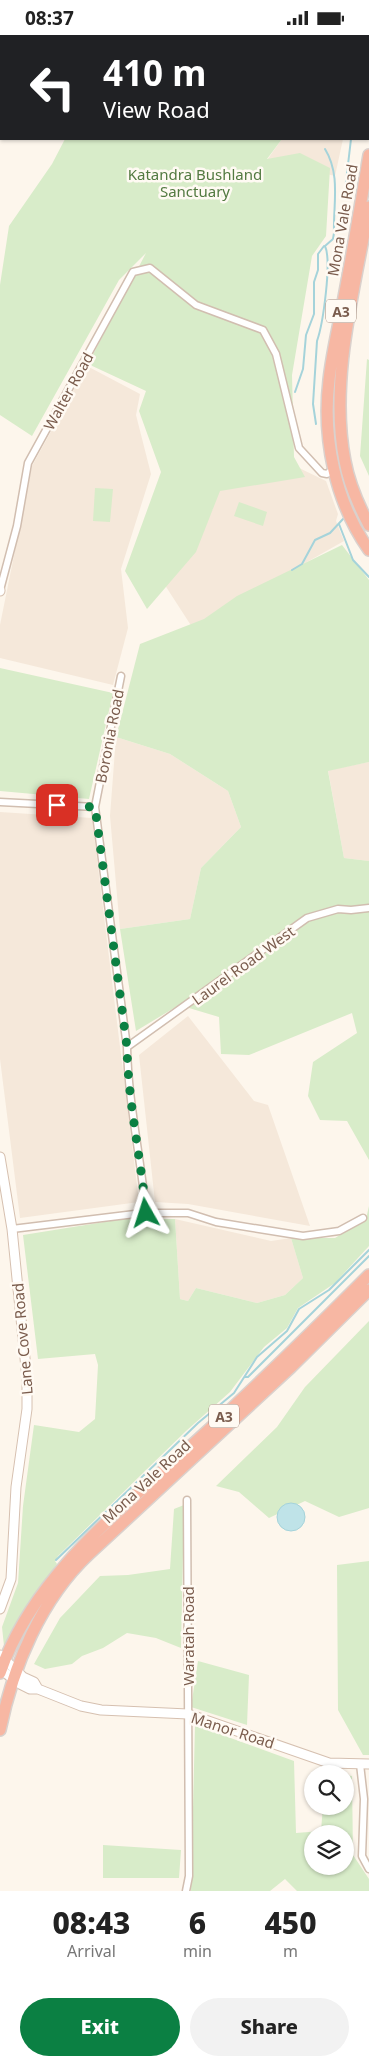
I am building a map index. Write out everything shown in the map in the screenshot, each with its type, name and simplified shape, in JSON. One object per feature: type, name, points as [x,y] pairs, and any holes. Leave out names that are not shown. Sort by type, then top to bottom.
[{"type":"highway","name":"Mona Vale Road","points":[[369,155],[328,379],[327,427],[334,469],[347,508],[369,550]]},
{"type":"highway","name":"Mona Vale Road","points":[[369,207],[343,356],[339,414],[345,462],[369,525]]},
{"type":"highway","name":"Mona Vale Road","points":[[1,1665],[26,1617],[56,1574],[286,1359],[369,1275]]},
{"type":"highway","name":"Mona Vale Road","points":[[0,1730],[15,1676],[41,1617],[58,1588],[72,1570],[291,1367],[369,1290]]},
{"type":"street","name":"Walter Road","points":[[0,590],[17,525],[28,463],[133,272],[150,268],[196,305],[263,330],[276,354],[300,448],[322,473],[328,474],[334,469]]},
{"type":"street","name":"Boronia Road","points":[[121,675],[95,807],[127,1047],[127,1069],[141,1163],[146,1213]]},
{"type":"street","points":[[0,802],[95,807]]},
{"type":"street","name":"Laurel Road West","points":[[127,1047],[307,918],[338,909],[351,911],[369,908]]},
{"type":"street","name":"Lane Cove Road","points":[[0,1157],[12,1229],[27,1378],[27,1409],[16,1487],[10,1579],[0,1609]]},
{"type":"street","points":[[12,1229],[146,1213],[188,1213],[223,1223],[303,1236],[339,1231],[362,1218]]},
{"type":"street","name":"Waratah Road","points":[[186,1891],[189,1876],[187,1500]]},
{"type":"street","points":[[1,1665],[15,1676]]},
{"type":"street","name":"Manor Road","points":[[15,1676],[34,1682],[38,1689],[68,1702],[94,1709],[188,1715],[329,1763],[364,1764]]},
{"type":"street","points":[[364,1764],[362,1856],[369,1869]]},
{"type":"shaded area","points":[[281,140],[343,140],[335,176],[267,160]]},
{"type":"shaded area","points":[[141,273],[295,466],[326,481],[338,514],[336,521],[344,541],[192,627],[161,579],[213,509]]},
{"type":"shaded area","points":[[87,366],[140,394],[136,415],[151,474],[121,569],[128,628],[113,685],[0,658],[0,625],[32,466]]},
{"type":"shaded area","points":[[116,737],[170,754],[228,791],[241,827],[201,868],[190,919],[120,929],[110,816]]},
{"type":"shaded area","points":[[369,762],[369,861],[344,858],[328,770]]},
{"type":"shaded area","points":[[0,812],[92,818],[139,1202],[20,1218],[0,1059]]},
{"type":"shaded area","points":[[188,1016],[254,1101],[268,1105],[310,1226],[188,1204],[155,1202],[139,1055]]},
{"type":"shaded area","points":[[175,1219],[271,1241],[291,1238],[303,1278],[285,1295],[257,1303],[196,1288],[188,1301],[180,1299]]},
{"type":"green space","name":"Katandra Bushland Sanctuary","points":[[64,140],[281,140],[267,159],[300,153],[330,168],[326,236],[312,256],[292,375],[294,457],[305,477],[220,491],[196,552],[147,609],[125,571],[161,472],[139,411],[146,391],[88,364],[146,253],[119,280],[32,436],[0,415],[0,285],[9,226],[52,164]]},
{"type":"green space","points":[[367,359],[369,360],[369,476],[360,456]]},
{"type":"green space","points":[[95,488],[113,489],[110,522],[93,521]]},
{"type":"green space","points":[[239,502],[267,512],[263,526],[234,516]]},
{"type":"green space","points":[[342,545],[369,580],[369,762],[328,771],[344,858],[369,861],[369,1160],[347,1121],[320,1120],[308,1096],[313,1062],[357,1033],[352,1013],[249,1055],[221,1054],[219,1017],[179,1005],[136,1031],[120,929],[190,919],[201,868],[241,827],[228,791],[170,754],[116,737],[140,644],[204,619],[237,596]]},
{"type":"green space","points":[[0,668],[113,693],[89,799],[0,791]]},
{"type":"green space","points":[[369,1206],[369,1246],[335,1283],[298,1308],[287,1328],[264,1347],[230,1392],[186,1431],[58,1556],[55,1561],[57,1564],[34,1595],[4,1646],[2,1627],[18,1583],[23,1506],[34,1425],[79,1432],[95,1419],[98,1365],[95,1354],[38,1359],[23,1235],[123,1219],[175,1219],[180,1299],[188,1301],[196,1288],[257,1303],[285,1295],[303,1278],[291,1238],[335,1238],[366,1219]]},
{"type":"green space","points":[[369,1321],[369,1508],[339,1517],[305,1501],[269,1518],[239,1492],[216,1486],[277,1427],[305,1387]]},
{"type":"green space","points":[[184,1505],[181,1648],[156,1638],[127,1633],[103,1648],[82,1656],[72,1664],[45,1669],[34,1664],[60,1618],[100,1576],[128,1575],[170,1569],[174,1509]]},
{"type":"green space","points":[[369,1561],[369,1755],[363,1755],[338,1710],[337,1565]]},
{"type":"green space","points":[[198,1661],[249,1675],[247,1725],[191,1707]]},
{"type":"green space","points":[[195,1725],[294,1761],[296,1833],[304,1832],[304,1875],[354,1875],[354,1856],[369,1879],[369,1891],[297,1891],[285,1879],[270,1891],[191,1891]]},
{"type":"green space","points":[[322,1815],[352,1815],[353,1825],[321,1825]]},
{"type":"green space","points":[[103,1845],[181,1850],[179,1878],[103,1878]]},
{"type":"water","points":[[291,1503],[301,1507],[305,1517],[301,1527],[291,1531],[281,1527],[277,1517],[281,1507]]},
{"type":"waterway","points":[[345,190],[351,140]]},
{"type":"waterway","points":[[316,424],[313,404],[317,341],[324,307],[328,265],[325,246],[333,239],[334,233],[335,180],[330,159],[325,149]]},
{"type":"waterway","points":[[295,392],[303,369],[306,335],[314,314],[314,282],[318,270],[318,254],[324,246]]},
{"type":"waterway","points":[[292,570],[302,564],[315,540],[330,533],[343,519]]},
{"type":"waterway","points":[[339,524],[353,560],[369,577]]},
{"type":"waterway","points":[[56,1560],[198,1423],[234,1393],[257,1357],[287,1331],[299,1309],[329,1290],[369,1250]]},
{"type":"waterway","points":[[245,1377],[248,1377],[369,1256]]},
{"type":"route","points":[[57,805],[95,807],[111,913],[127,1047],[127,1069],[141,1163],[146,1213]]}]
